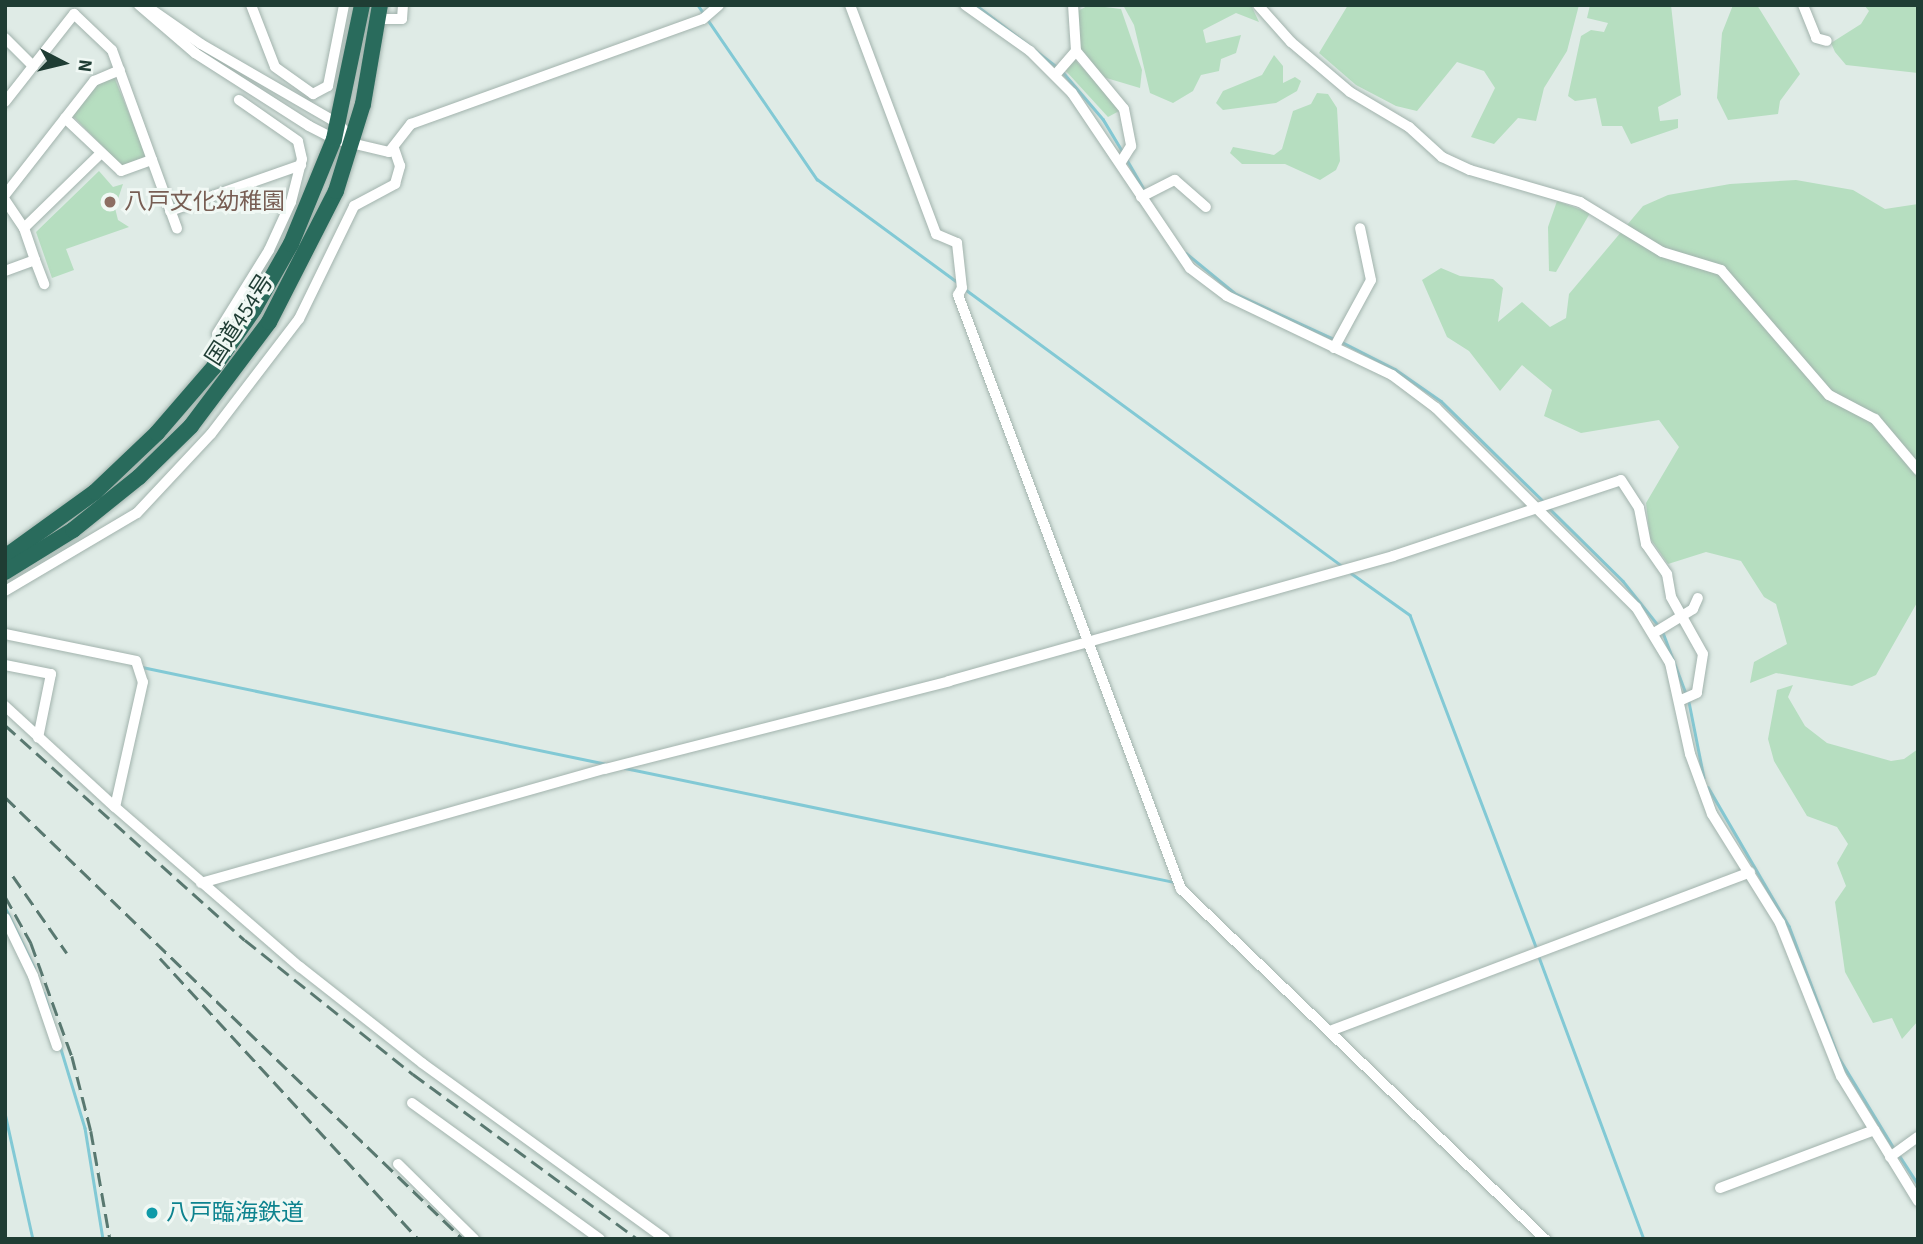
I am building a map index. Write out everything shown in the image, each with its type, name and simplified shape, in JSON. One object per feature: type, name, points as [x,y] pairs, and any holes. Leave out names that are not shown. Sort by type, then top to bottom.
[{"type":"highway","name":"国道454号","points":[[5,557],[123,468],[207,375],[254,309],[291,244],[336,131],[362,5]]},
{"type":"highway","name":"国道454号","points":[[5,572],[73,530],[139,477],[200,415],[269,322],[302,264],[353,141],[379,12]]},
{"type":"street","points":[[139,5],[195,53],[353,141],[382,151],[394,149],[411,124],[703,19],[719,5]]},
{"type":"street","points":[[145,5],[336,131]]},
{"type":"street","points":[[251,5],[275,67],[313,94],[328,86],[344,5]]},
{"type":"street","points":[[379,12],[402,19],[403,5]]},
{"type":"street","points":[[849,5],[936,234],[957,243],[962,288],[958,295],[1180,888],[1545,1239]]},
{"type":"street","points":[[965,5],[1056,74],[1121,162],[1175,250],[1209,284],[1392,375],[1436,408],[1620,589],[1654,633],[1681,700],[1701,790],[1788,942],[1832,1059],[1918,1201]]},
{"type":"street","points":[[1073,5],[1076,51],[1124,109],[1131,146],[1121,162]]},
{"type":"street","points":[[1258,5],[1291,42],[1350,92],[1409,127],[1442,157],[1470,170],[1580,202],[1662,252],[1721,270],[1829,395],[1875,419],[1918,470]]},
{"type":"street","points":[[1803,5],[1816,38],[1827,41]]},
{"type":"street","points":[[5,102],[74,14],[112,50],[177,229]]},
{"type":"street","points":[[5,38],[33,66]]},
{"type":"street","points":[[1056,74],[1076,51]]},
{"type":"street","points":[[5,194],[94,81],[120,70]]},
{"type":"street","points":[[217,334],[269,250],[301,165],[298,141],[239,100]]},
{"type":"street","points":[[65,118],[121,171],[152,160]]},
{"type":"street","points":[[5,591],[137,513],[204,443],[299,319],[354,206],[395,184],[400,166],[394,149]]},
{"type":"street","points":[[24,228],[101,153]]},
{"type":"street","points":[[170,211],[301,165]]},
{"type":"street","points":[[1141,197],[1175,180],[1206,207]]},
{"type":"street","points":[[5,200],[24,228],[44,284]]},
{"type":"street","points":[[1334,348],[1371,280],[1360,228]]},
{"type":"street","points":[[5,271],[35,260]]},
{"type":"street","points":[[201,883],[605,769],[1087,642],[1393,556],[1621,480],[1639,508],[1646,544],[1667,574],[1669,594],[1703,654],[1704,665],[1698,692],[1681,700]]},
{"type":"street","points":[[1654,633],[1696,606],[1698,597]]},
{"type":"street","points":[[5,634],[125,657],[141,670],[143,682],[115,807]]},
{"type":"street","points":[[5,665],[51,674],[38,738]]},
{"type":"street","points":[[5,706],[201,883],[422,1063],[665,1239]]},
{"type":"street","points":[[1330,1031],[1750,872]]},
{"type":"street","points":[[5,918],[57,1046]]},
{"type":"street","points":[[412,1103],[600,1239]]},
{"type":"street","points":[[1720,1188],[1874,1130]]},
{"type":"street","points":[[1890,1157],[1918,1137]]},
{"type":"street","points":[[398,1164],[474,1239]]},
{"type":"green space","points":[[1089,5],[1121,9],[1142,70],[1140,88],[1103,77],[1080,50],[1078,11]]},
{"type":"green space","points":[[1123,5],[1251,5],[1259,22],[1236,13],[1203,30],[1206,43],[1241,35],[1236,53],[1221,59],[1219,71],[1201,75],[1193,91],[1173,103],[1150,93],[1134,25]]},
{"type":"green space","points":[[1348,5],[1579,5],[1567,51],[1544,88],[1536,121],[1518,118],[1494,144],[1471,137],[1495,88],[1484,71],[1457,62],[1417,111],[1396,106],[1356,85],[1319,53]]},
{"type":"green space","points":[[1590,5],[1671,5],[1681,95],[1658,107],[1660,121],[1678,119],[1678,128],[1631,144],[1622,126],[1602,126],[1596,98],[1575,101],[1568,96],[1581,36],[1591,30],[1604,32],[1608,23],[1587,18]]},
{"type":"green space","points":[[1733,5],[1757,5],[1800,74],[1780,101],[1778,114],[1728,120],[1717,98],[1722,33]]},
{"type":"green space","points":[[1864,5],[1918,5],[1918,73],[1846,65],[1835,52],[1831,43],[1861,24],[1869,11]]},
{"type":"green space","points":[[1274,55],[1283,66],[1283,83],[1295,77],[1301,81],[1297,91],[1276,103],[1223,110],[1216,103],[1223,91],[1262,75]]},
{"type":"green space","points":[[1074,59],[1121,110],[1108,117],[1065,70]]},
{"type":"green space","points":[[114,77],[147,157],[122,166],[72,115],[96,85]]},
{"type":"green space","points":[[1317,93],[1328,94],[1337,108],[1340,161],[1336,170],[1320,180],[1285,164],[1242,164],[1230,153],[1233,147],[1274,155],[1282,149],[1293,111],[1311,104]]},
{"type":"green space","points":[[99,171],[113,187],[123,184],[115,208],[118,220],[129,227],[66,249],[74,270],[52,278],[36,232]]},
{"type":"green space","points":[[1796,180],[1853,190],[1885,209],[1918,204],[1918,601],[1876,675],[1852,686],[1776,673],[1750,683],[1754,662],[1787,644],[1776,604],[1764,597],[1741,561],[1706,552],[1668,564],[1650,538],[1646,503],[1679,447],[1659,420],[1581,433],[1544,416],[1552,390],[1522,365],[1500,391],[1469,351],[1447,337],[1422,280],[1441,268],[1460,276],[1493,279],[1503,288],[1498,322],[1522,302],[1550,327],[1566,318],[1569,294],[1643,206],[1668,195],[1730,184]]},
{"type":"green space","points":[[1557,201],[1590,213],[1556,272],[1549,271],[1548,227]]},
{"type":"green space","points":[[1793,685],[1788,697],[1805,726],[1827,743],[1891,761],[1904,759],[1918,749],[1918,1021],[1902,1039],[1892,1018],[1873,1023],[1845,972],[1835,902],[1846,886],[1837,863],[1848,844],[1837,827],[1807,816],[1774,761],[1768,739],[1777,690]]},
{"type":"waterway","points":[[698,5],[704,14]]},
{"type":"waterway","points":[[976,5],[1057,67]]},
{"type":"waterway","points":[[708,20],[817,179],[957,282]]},
{"type":"waterway","points":[[1062,71],[1103,119],[1123,152]]},
{"type":"waterway","points":[[1126,158],[1146,192]]},
{"type":"waterway","points":[[1186,253],[1236,294],[1336,340]]},
{"type":"waterway","points":[[965,289],[1343,567]]},
{"type":"waterway","points":[[1342,342],[1395,369],[1441,401],[1544,502]]},
{"type":"waterway","points":[[1548,507],[1623,581],[1658,625]]},
{"type":"waterway","points":[[1351,573],[1410,615],[1537,950]]},
{"type":"waterway","points":[[1662,630],[1687,696]]},
{"type":"waterway","points":[[142,667],[605,764]]},
{"type":"waterway","points":[[1689,702],[1704,778]]},
{"type":"waterway","points":[[625,768],[1174,882]]},
{"type":"waterway","points":[[1708,787],[1789,926],[1839,1058],[1895,1150]]},
{"type":"waterway","points":[[5,907],[34,967]]},
{"type":"waterway","points":[[1539,957],[1644,1239]]},
{"type":"waterway","points":[[44,993],[85,1128],[103,1239]]},
{"type":"waterway","points":[[5,1113],[33,1239]]},
{"type":"waterway","points":[[1899,1155],[1918,1184]]},
{"type":"railway","points":[[5,725],[245,940],[413,1074],[638,1239]]},
{"type":"railway","points":[[5,797],[463,1239]]},
{"type":"railway","points":[[13,876],[67,953]]},
{"type":"railway","points":[[5,896],[31,943],[72,1056],[91,1131],[110,1239]]},
{"type":"railway","points":[[160,958],[418,1239]]},
{"type":"place","name":"八戸文化幼稚園","points":[[110,202]]},
{"type":"place","name":"八戸臨海鉄道","points":[[152,1213]]}]
